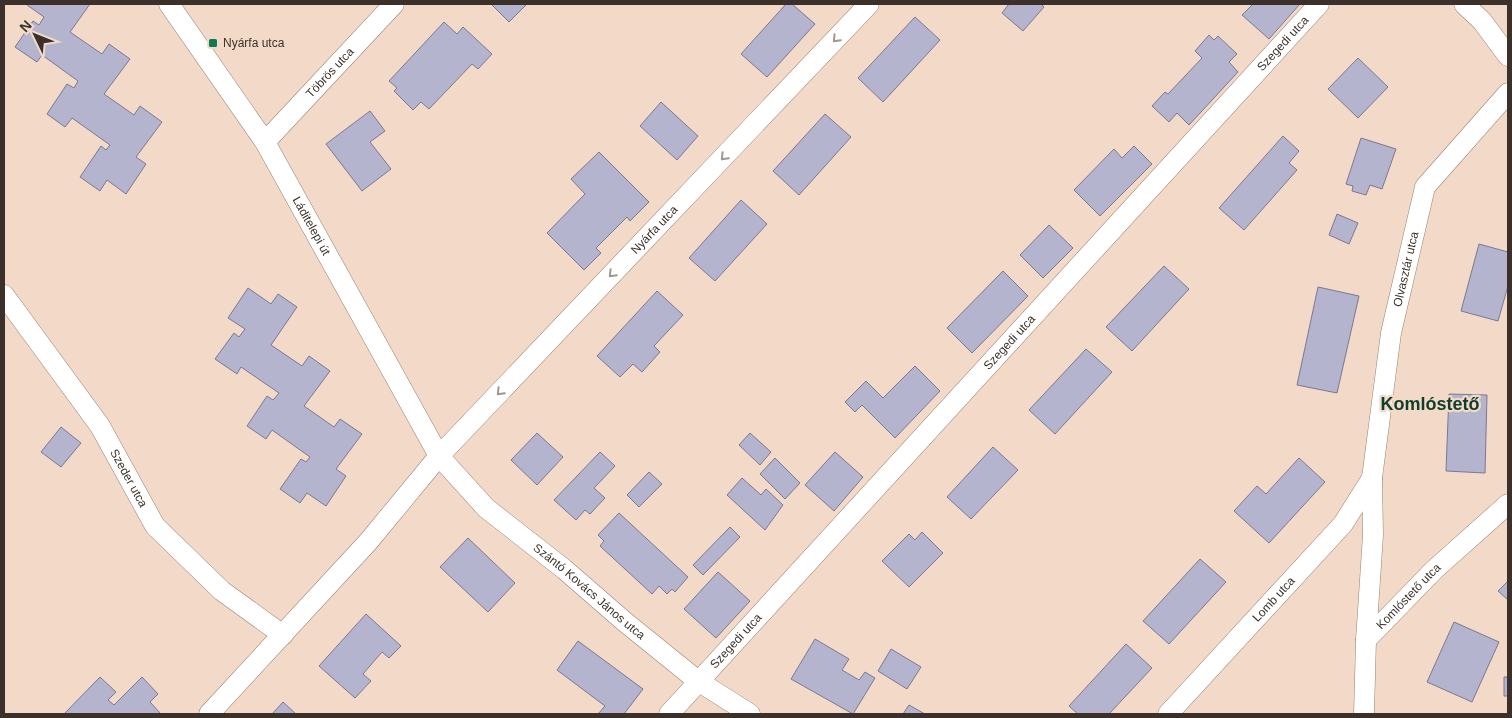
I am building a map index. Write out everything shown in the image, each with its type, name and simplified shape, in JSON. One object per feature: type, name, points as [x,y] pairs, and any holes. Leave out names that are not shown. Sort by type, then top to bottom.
[{"type":"street","name":"Láditelepi út","points":[[169,4],[265,142],[439,456]]},
{"type":"street","name":"Töbrös utca","points":[[265,142],[394,4]]},
{"type":"street","name":"Nyárfa utca","points":[[439,456],[869,4]]},
{"type":"street","name":"Szegedi utca","points":[[669,714],[1319,4]]},
{"type":"street","points":[[1464,4],[1482,21],[1508,56]]},
{"type":"street","name":"Olvasztár utca","points":[[1366,640],[1373,535],[1372,478],[1391,333],[1425,187],[1508,93]]},
{"type":"street","name":"Szeder utca","points":[[4,295],[100,426],[155,526],[222,591],[283,635]]},
{"type":"street","points":[[209,714],[368,542],[439,456]]},
{"type":"street","name":"Szántó Kovács János utca","points":[[439,456],[486,508],[564,569],[625,622],[698,681],[750,714]]},
{"type":"street","name":"Lomb utca","points":[[1168,714],[1343,524],[1372,478]]},
{"type":"street","name":"Komlóstető utca","points":[[1364,714],[1366,640],[1434,570],[1508,504]]},
{"type":"building","points":[[28,4],[90,4],[70,32],[102,54],[109,44],[130,59],[104,94],[134,115],[140,106],[162,122],[136,157],[146,164],[126,194],[107,180],[100,191],[80,177],[101,146],[106,150],[110,145],[72,118],[65,127],[47,114],[67,84],[74,88],[78,81],[42,55],[37,62],[15,47],[33,21],[39,25],[44,17]]},
{"type":"building","points":[[491,4],[527,4],[509,22]]},
{"type":"building","points":[[786,4],[792,4],[815,24],[767,77],[741,54]]},
{"type":"building","points":[[1009,4],[1041,4],[1044,7],[1023,31],[1002,13]]},
{"type":"building","points":[[1253,4],[1300,4],[1269,39],[1242,15]]},
{"type":"building","points":[[915,17],[940,40],[883,102],[858,78]]},
{"type":"building","points":[[444,22],[457,34],[463,27],[492,54],[478,69],[472,64],[429,109],[421,102],[413,110],[394,91],[397,88],[389,81]]},
{"type":"building","points":[[1209,35],[1214,40],[1218,36],[1237,54],[1229,62],[1238,72],[1189,125],[1177,113],[1169,122],[1152,106],[1165,92],[1168,94],[1202,58],[1195,51]]},
{"type":"building","points":[[1358,58],[1388,87],[1358,118],[1328,89]]},
{"type":"building","points":[[661,102],[698,136],[677,160],[640,126]]},
{"type":"building","points":[[370,111],[385,131],[370,142],[391,169],[362,191],[326,144]]},
{"type":"building","points":[[825,114],[851,137],[799,195],[773,171]]},
{"type":"building","points":[[1283,136],[1299,151],[1289,163],[1297,170],[1244,230],[1219,208]]},
{"type":"building","points":[[1361,138],[1396,149],[1382,189],[1370,185],[1366,195],[1352,191],[1353,186],[1346,184]]},
{"type":"building","points":[[1134,146],[1152,164],[1100,216],[1074,190],[1114,149],[1122,158]]},
{"type":"building","points":[[599,152],[649,202],[630,221],[627,217],[596,248],[601,253],[584,270],[547,233],[585,194],[571,179]]},
{"type":"building","points":[[741,200],[767,224],[715,281],[689,258]]},
{"type":"building","points":[[1337,214],[1358,223],[1349,244],[1329,235]]},
{"type":"building","points":[[1049,225],[1073,248],[1043,278],[1020,255]]},
{"type":"building","points":[[1479,244],[1508,252],[1508,286],[1498,321],[1461,311]]},
{"type":"building","points":[[1164,266],[1189,289],[1132,351],[1106,327]]},
{"type":"building","points":[[1003,271],[1028,296],[972,353],[947,328]]},
{"type":"building","points":[[1318,287],[1359,296],[1337,393],[1297,385]]},
{"type":"building","points":[[248,288],[271,304],[278,294],[297,307],[271,345],[302,366],[309,356],[330,371],[304,406],[334,427],[340,419],[362,434],[336,469],[346,476],[326,506],[307,493],[300,503],[280,489],[301,459],[306,462],[310,457],[272,430],[266,439],[247,426],[267,396],[273,400],[279,393],[241,367],[237,374],[215,359],[234,333],[239,337],[245,329],[228,318]]},
{"type":"building","points":[[657,291],[683,315],[654,346],[660,352],[642,372],[633,364],[620,377],[597,356]]},
{"type":"building","points":[[1086,349],[1112,372],[1055,434],[1029,410]]},
{"type":"building","points":[[915,366],[940,391],[895,438],[862,405],[855,412],[845,402],[866,381],[883,398]]},
{"type":"building","points":[[1449,394],[1487,395],[1485,473],[1446,471]]},
{"type":"building","points":[[61,427],[81,443],[61,467],[41,452]]},
{"type":"building","points":[[537,433],[563,457],[537,485],[511,460]]},
{"type":"building","points":[[750,433],[771,452],[760,465],[739,445]]},
{"type":"building","points":[[993,447],[1018,470],[971,519],[947,497]]},
{"type":"building","points":[[600,452],[615,466],[594,488],[605,498],[590,514],[585,510],[576,520],[554,500]]},
{"type":"building","points":[[835,452],[863,477],[834,511],[805,485]]},
{"type":"building","points":[[775,458],[800,483],[785,499],[760,474]]},
{"type":"building","points":[[1299,458],[1325,482],[1269,543],[1234,511],[1257,486],[1266,494]]},
{"type":"building","points":[[649,472],[662,484],[639,507],[627,495]]},
{"type":"building","points":[[742,478],[761,495],[766,489],[783,505],[765,530],[727,495]]},
{"type":"building","points":[[619,513],[688,577],[675,592],[672,589],[667,594],[659,586],[652,594],[600,546],[604,541],[598,535]]},
{"type":"building","points":[[730,527],[740,537],[703,575],[693,565]]},
{"type":"building","points":[[922,532],[943,553],[909,587],[882,561],[909,534],[915,540]]},
{"type":"building","points":[[468,538],[515,583],[488,612],[440,567]]},
{"type":"building","points":[[1200,559],[1226,582],[1169,644],[1143,621]]},
{"type":"building","points":[[718,572],[750,601],[716,638],[684,609]]},
{"type":"building","points":[[1508,581],[1508,600],[1498,591]]},
{"type":"building","points":[[366,614],[401,646],[389,658],[382,652],[363,674],[371,681],[355,698],[319,666]]},
{"type":"building","points":[[1454,622],[1499,642],[1472,702],[1427,682]]},
{"type":"building","points":[[815,639],[849,659],[842,670],[859,680],[865,672],[875,678],[853,714],[791,679]]},
{"type":"building","points":[[578,641],[643,689],[624,714],[598,714],[605,706],[557,670]]},
{"type":"building","points":[[1126,644],[1152,668],[1109,714],[1078,714],[1069,706]]},
{"type":"building","points":[[891,649],[921,667],[907,689],[878,671]]},
{"type":"building","points":[[100,677],[116,692],[108,700],[114,705],[142,677],[158,694],[150,702],[161,714],[64,714]]},
{"type":"building","points":[[1504,677],[1508,677],[1508,696],[1504,696]]},
{"type":"building","points":[[283,702],[296,714],[272,714]]},
{"type":"building","points":[[909,705],[925,714],[903,714]]},
{"type":"place","name":"Nyárfa utca","points":[[213,43]]},
{"type":"district","name":"Komlóstető","points":[[1430,404]]}]
